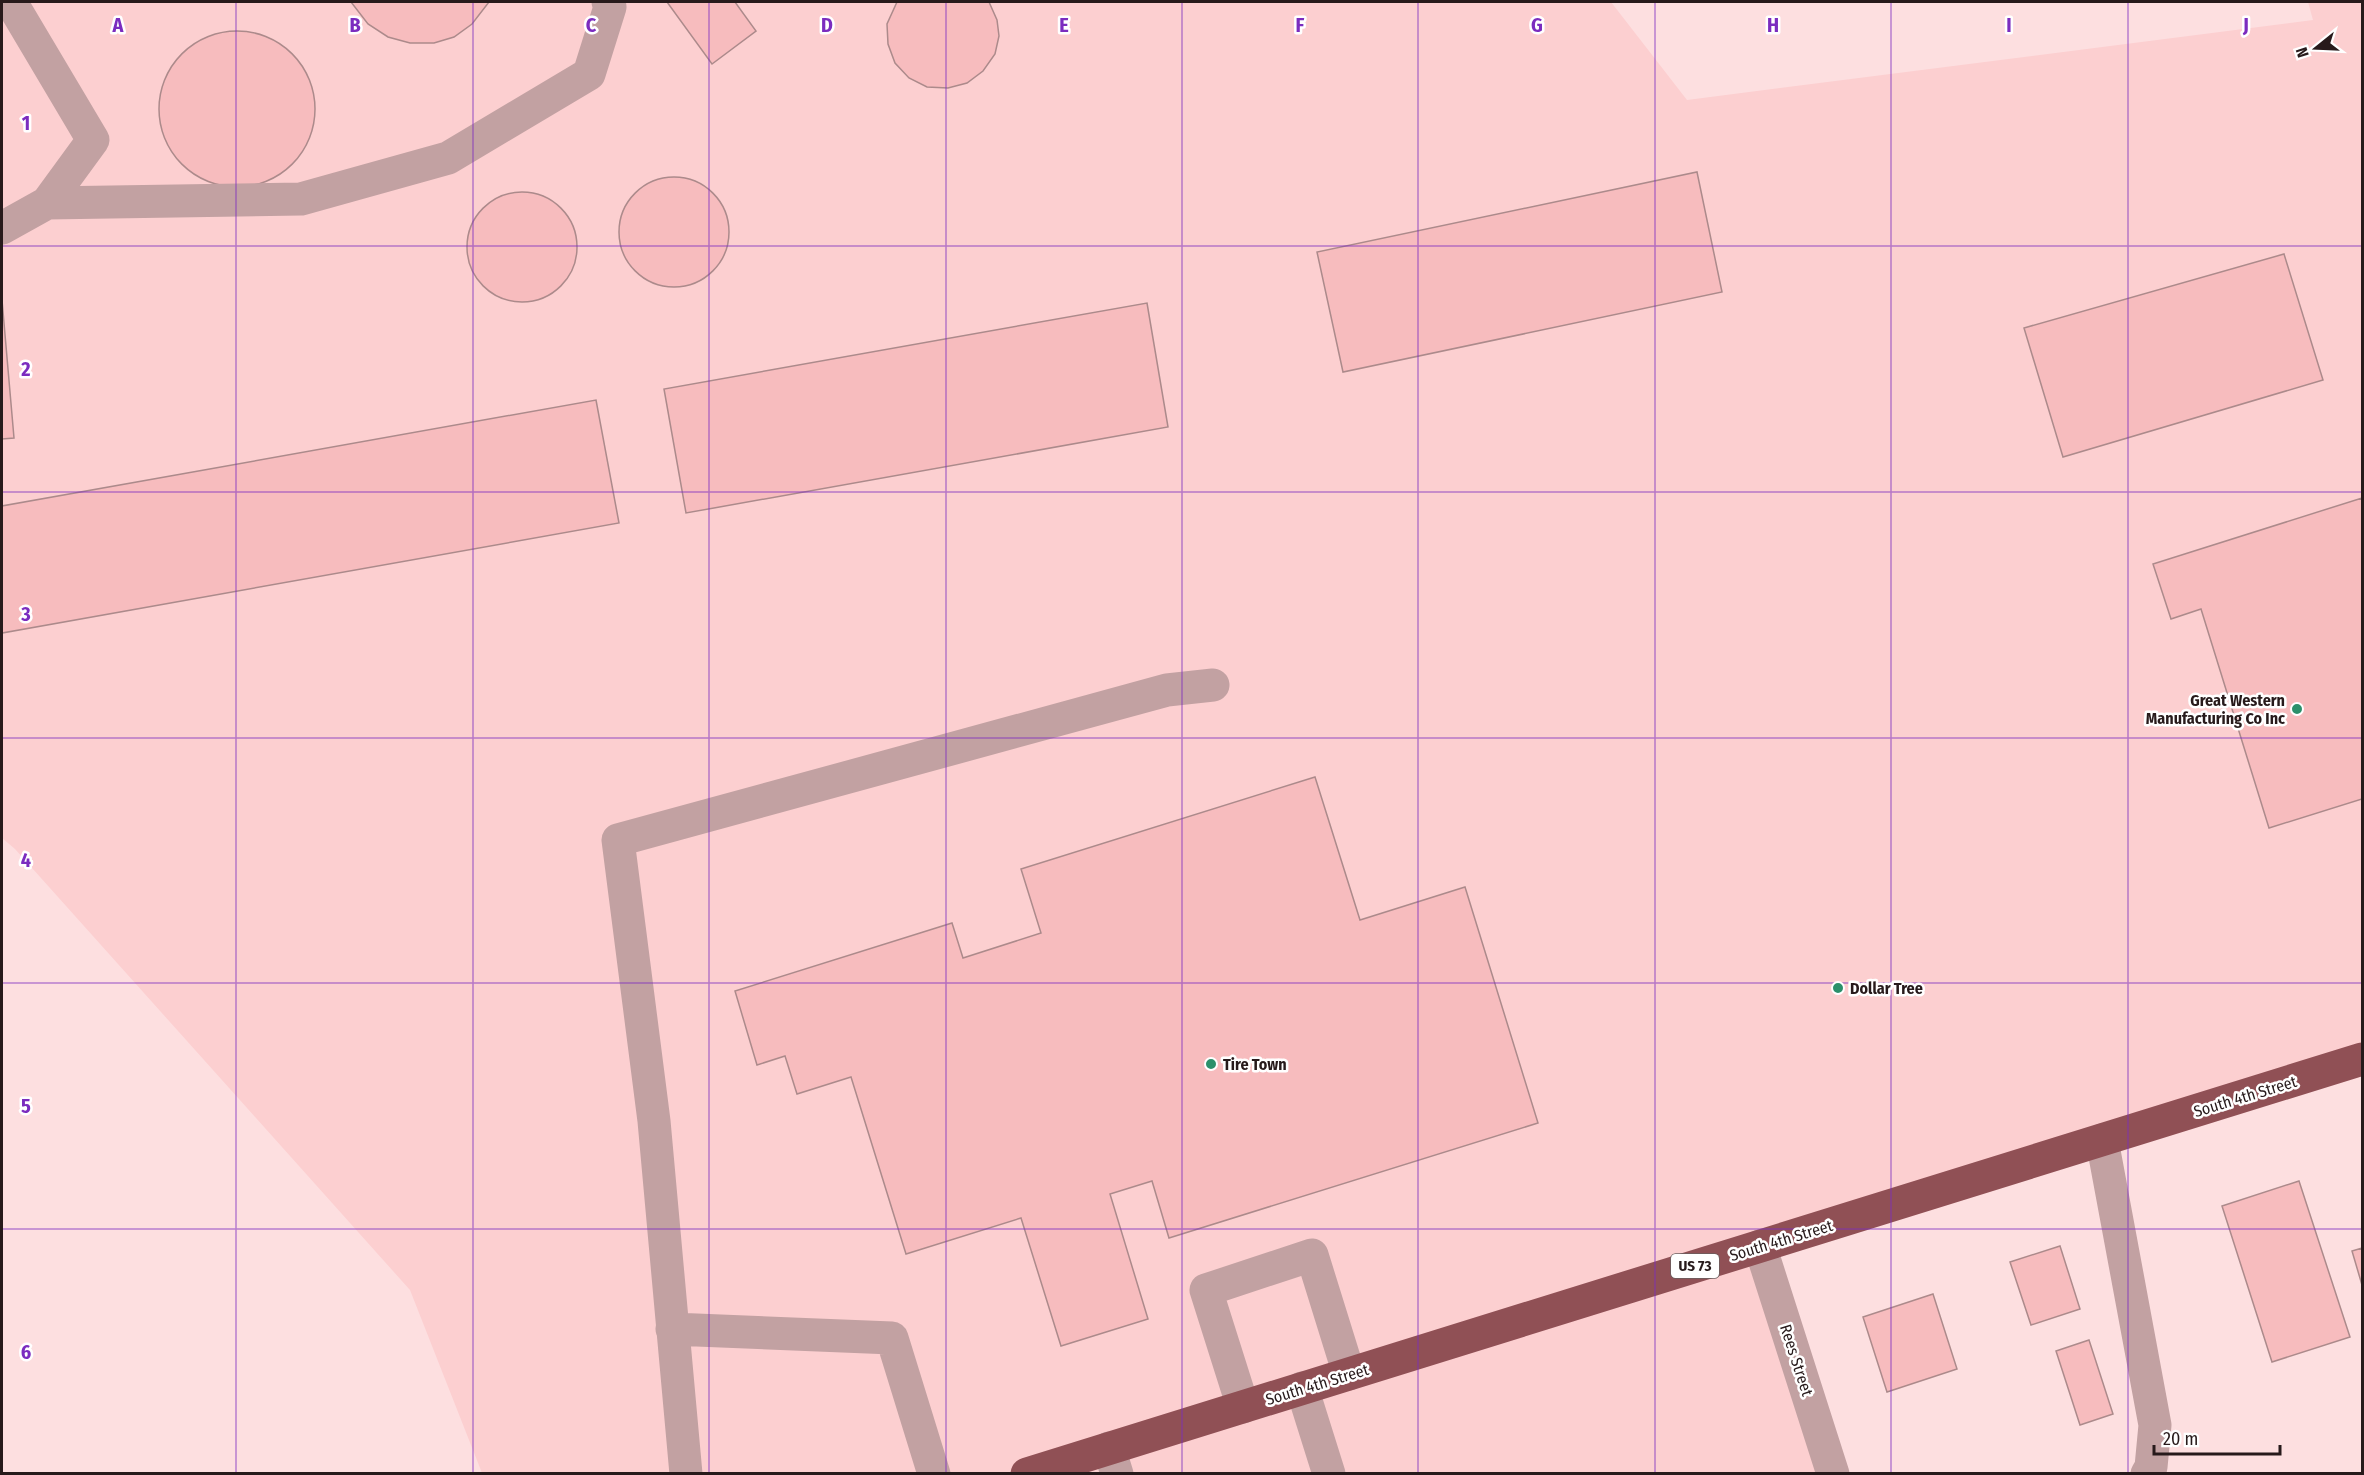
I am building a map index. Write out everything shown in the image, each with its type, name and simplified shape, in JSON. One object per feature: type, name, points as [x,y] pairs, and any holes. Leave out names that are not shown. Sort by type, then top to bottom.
[{"type":"highway","name":"South 4th Street","points":[[1027,1473],[1113,1461],[1243,1407],[1302,1388],[2362,1059]]},
{"type":"street","points":[[2,228],[47,203],[93,140],[11,2]]},
{"type":"street","points":[[47,203],[301,199],[448,158],[589,74],[610,7],[608,2]]},
{"type":"street","points":[[686,1473],[654,1121],[618,840],[1167,690],[1213,685]]},
{"type":"street","points":[[2102,1140],[2156,1425],[2151,1467],[2147,1473]]},
{"type":"street","name":"Rees Street","points":[[1760,1246],[1833,1473]]},
{"type":"street","points":[[1243,1407],[1206,1290],[1312,1255],[1349,1374]]},
{"type":"street","points":[[672,1329],[892,1338],[934,1473]]},
{"type":"street","points":[[1302,1388],[1329,1473]]},
{"type":"shaded area","points":[[2,2],[1611,2],[1687,100],[2313,20],[2308,2],[2362,2],[2362,1059],[1760,1246],[1833,1473],[482,1473],[410,1290],[15,849],[2,838]]},
{"type":"building","points":[[351,2],[489,2],[472,24],[454,37],[434,43],[410,43],[388,37],[368,24]]},
{"type":"building","points":[[667,2],[735,2],[756,31],[712,64]]},
{"type":"building","points":[[897,2],[989,2],[997,20],[999,36],[995,54],[983,71],[967,83],[948,88],[927,87],[909,78],[895,63],[888,44],[887,24]]},
{"type":"building","points":[[237,31],[267,37],[292,54],[309,79],[315,109],[309,139],[292,164],[267,181],[237,187],[207,181],[182,164],[165,139],[159,109],[165,79],[182,54],[207,37]]},
{"type":"building","points":[[1697,172],[1722,292],[1343,372],[1317,252]]},
{"type":"building","points":[[674,177],[695,181],[713,193],[725,211],[729,232],[725,253],[713,271],[695,283],[674,287],[653,283],[635,271],[623,253],[619,232],[623,211],[635,193],[653,181]]},
{"type":"building","points":[[522,192],[543,196],[561,208],[573,226],[577,247],[573,268],[561,286],[543,298],[522,302],[501,298],[483,286],[471,268],[467,247],[471,226],[483,208],[501,196]]},
{"type":"building","points":[[2284,254],[2323,380],[2063,457],[2024,328]]},
{"type":"building","points":[[2,300],[14,438],[2,439]]},
{"type":"building","points":[[1147,303],[1168,427],[686,513],[664,389]]},
{"type":"building","points":[[596,400],[619,523],[2,633],[2,506]]},
{"type":"building","name":"Great Western Manufacturing Co Inc","points":[[2362,498],[2362,799],[2269,828],[2201,609],[2171,619],[2153,564]]},
{"type":"building","points":[[1315,777],[1360,920],[1465,887],[1538,1123],[1169,1238],[1152,1181],[1110,1194],[1148,1319],[1061,1346],[1021,1218],[906,1254],[851,1077],[797,1094],[785,1056],[757,1065],[735,991],[952,923],[963,958],[1041,933],[1021,869]]},
{"type":"building","points":[[2299,1181],[2350,1337],[2272,1362],[2222,1206]]},
{"type":"building","points":[[2060,1246],[2080,1309],[2031,1325],[2010,1262]]},
{"type":"building","points":[[2362,1248],[2362,1285],[2352,1251]]},
{"type":"building","points":[[1933,1294],[1957,1369],[1887,1392],[1863,1317]]},
{"type":"building","points":[[2089,1340],[2113,1414],[2080,1425],[2056,1351]]},
{"type":"place","name":"Great Western Manufacturing Co Inc","points":[[2297,709]]},
{"type":"place","name":"Dollar Tree","points":[[1838,988]]},
{"type":"place","name":"Tire Town","points":[[1211,1064]]}]
